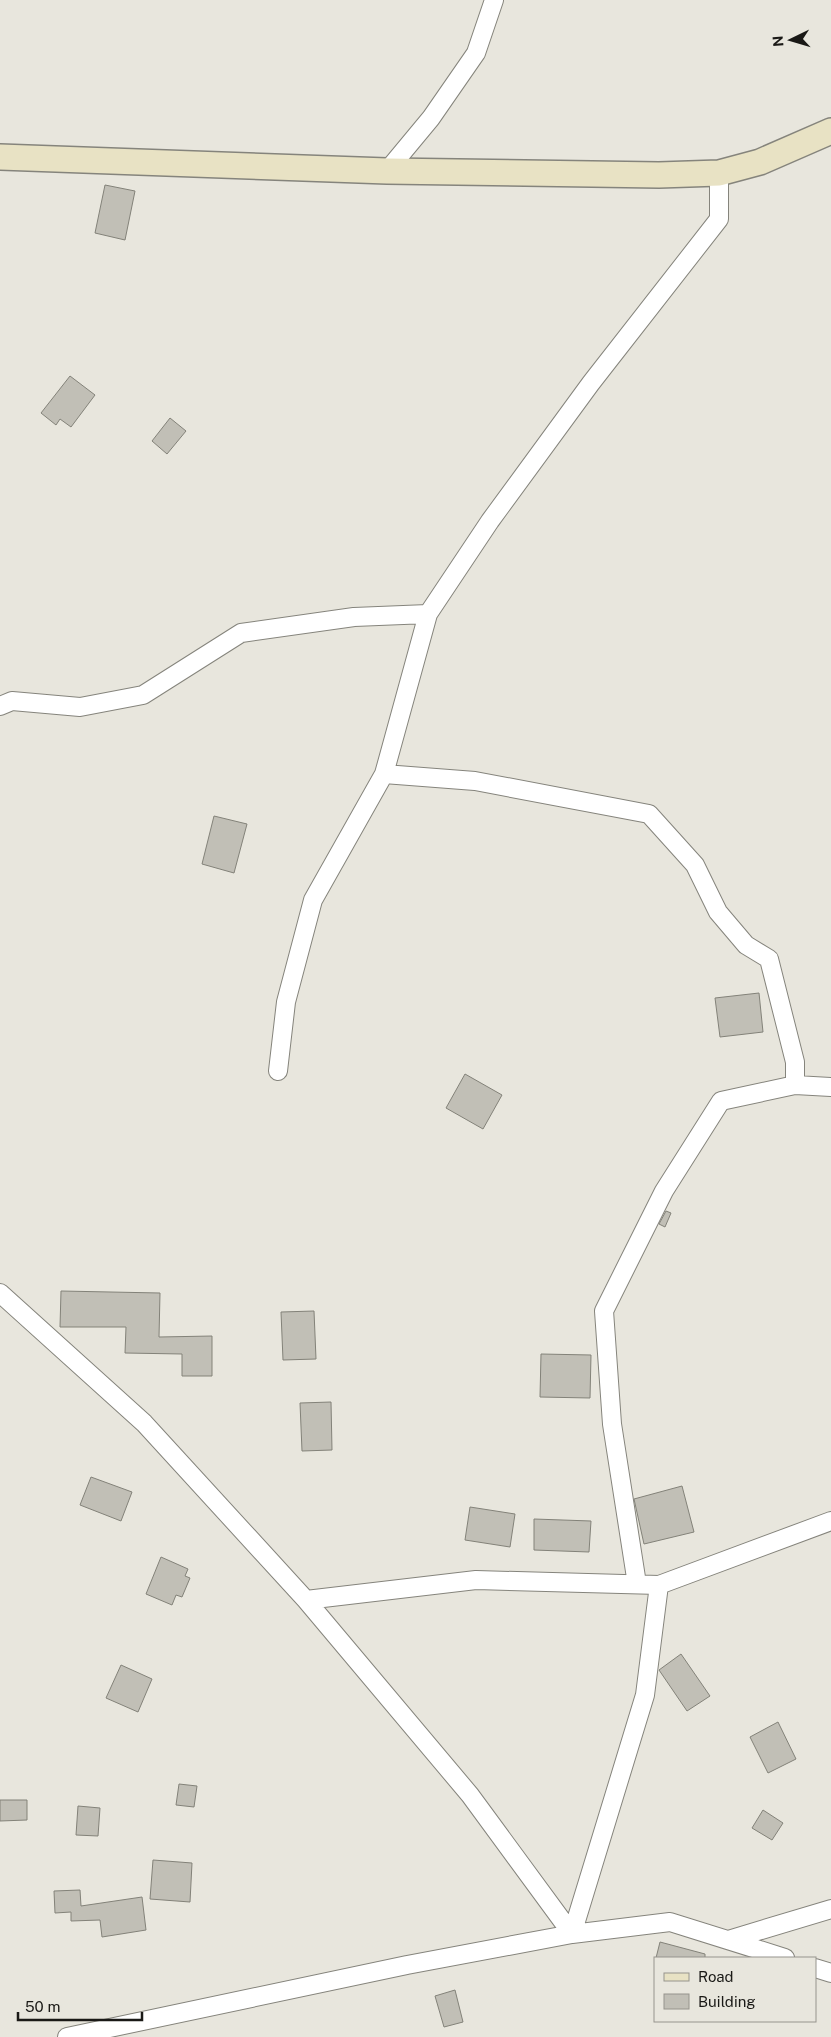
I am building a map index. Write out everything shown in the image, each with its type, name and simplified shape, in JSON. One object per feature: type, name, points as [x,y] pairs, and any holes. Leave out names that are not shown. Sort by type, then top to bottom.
[{"type":"main road","points":[[0,157],[387,171],[659,176],[719,173],[760,162],[831,131]]},
{"type":"street","points":[[387,171],[431,118],[476,54],[494,0]]},
{"type":"street","points":[[278,1071],[286,1002],[313,900],[384,774],[428,614],[490,521],[586,390],[719,219],[719,173]]},
{"type":"street","points":[[0,706],[12,701],[80,707],[143,695],[241,633],[354,617],[428,614]]},
{"type":"street","points":[[384,774],[475,781],[649,814],[695,865],[718,912],[746,945],[769,960],[795,1062],[795,1085]]},
{"type":"street","points":[[637,1584],[612,1424],[604,1311],[664,1191],[721,1101],[795,1085],[831,1087]]},
{"type":"street","points":[[0,1293],[144,1423],[306,1600],[470,1795],[572,1934]]},
{"type":"street","points":[[306,1600],[476,1580],[659,1584],[831,1521]]},
{"type":"street","points":[[572,1934],[645,1695],[659,1584]]},
{"type":"street","points":[[728,1940],[831,1910]]},
{"type":"street","points":[[67,2037],[407,1965],[572,1934],[670,1922],[782,1957]]},
{"type":"street","points":[[816,1968],[831,1973]]},
{"type":"building","points":[[105,185],[135,191],[125,240],[95,233]]},
{"type":"building","points":[[70,376],[95,395],[71,427],[60,419],[56,425],[41,413]]},
{"type":"building","points":[[170,418],[186,431],[167,454],[152,441]]},
{"type":"building","points":[[214,816],[247,824],[234,873],[202,864]]},
{"type":"building","points":[[759,993],[763,1032],[720,1037],[715,998]]},
{"type":"building","points":[[465,1074],[502,1095],[483,1129],[446,1108]]},
{"type":"building","points":[[666,1211],[671,1213],[665,1227],[659,1224]]},
{"type":"building","points":[[61,1291],[160,1293],[159,1337],[212,1336],[212,1376],[182,1376],[182,1354],[125,1353],[126,1327],[60,1327]]},
{"type":"building","points":[[314,1311],[316,1359],[283,1360],[281,1312]]},
{"type":"building","points":[[541,1354],[591,1355],[590,1398],[540,1397]]},
{"type":"building","points":[[331,1402],[332,1450],[302,1451],[300,1403]]},
{"type":"building","points":[[91,1477],[132,1492],[121,1521],[80,1505]]},
{"type":"building","points":[[682,1486],[694,1532],[644,1544],[634,1499]]},
{"type":"building","points":[[470,1507],[515,1514],[510,1547],[465,1540]]},
{"type":"building","points":[[534,1519],[591,1521],[589,1552],[534,1550]]},
{"type":"building","points":[[161,1557],[188,1569],[185,1576],[190,1578],[182,1597],[176,1595],[172,1605],[146,1594]]},
{"type":"building","points":[[681,1654],[710,1696],[687,1711],[659,1670]]},
{"type":"building","points":[[121,1665],[152,1679],[138,1712],[106,1698]]},
{"type":"building","points":[[778,1722],[796,1759],[768,1773],[750,1737]]},
{"type":"building","points":[[179,1784],[197,1786],[194,1807],[176,1805]]},
{"type":"building","points":[[0,1800],[27,1800],[27,1820],[0,1821]]},
{"type":"building","points":[[78,1806],[100,1808],[98,1836],[76,1835]]},
{"type":"building","points":[[763,1810],[783,1823],[772,1840],[752,1828]]},
{"type":"building","points":[[153,1860],[192,1863],[190,1902],[150,1899]]},
{"type":"building","points":[[80,1890],[81,1906],[142,1897],[146,1930],[102,1937],[100,1920],[71,1921],[71,1912],[55,1913],[54,1891]]},
{"type":"building","points":[[660,1942],[705,1954],[705,1957],[656,1957]]},
{"type":"building","points":[[455,1990],[463,2022],[444,2027],[435,1996]]}]
